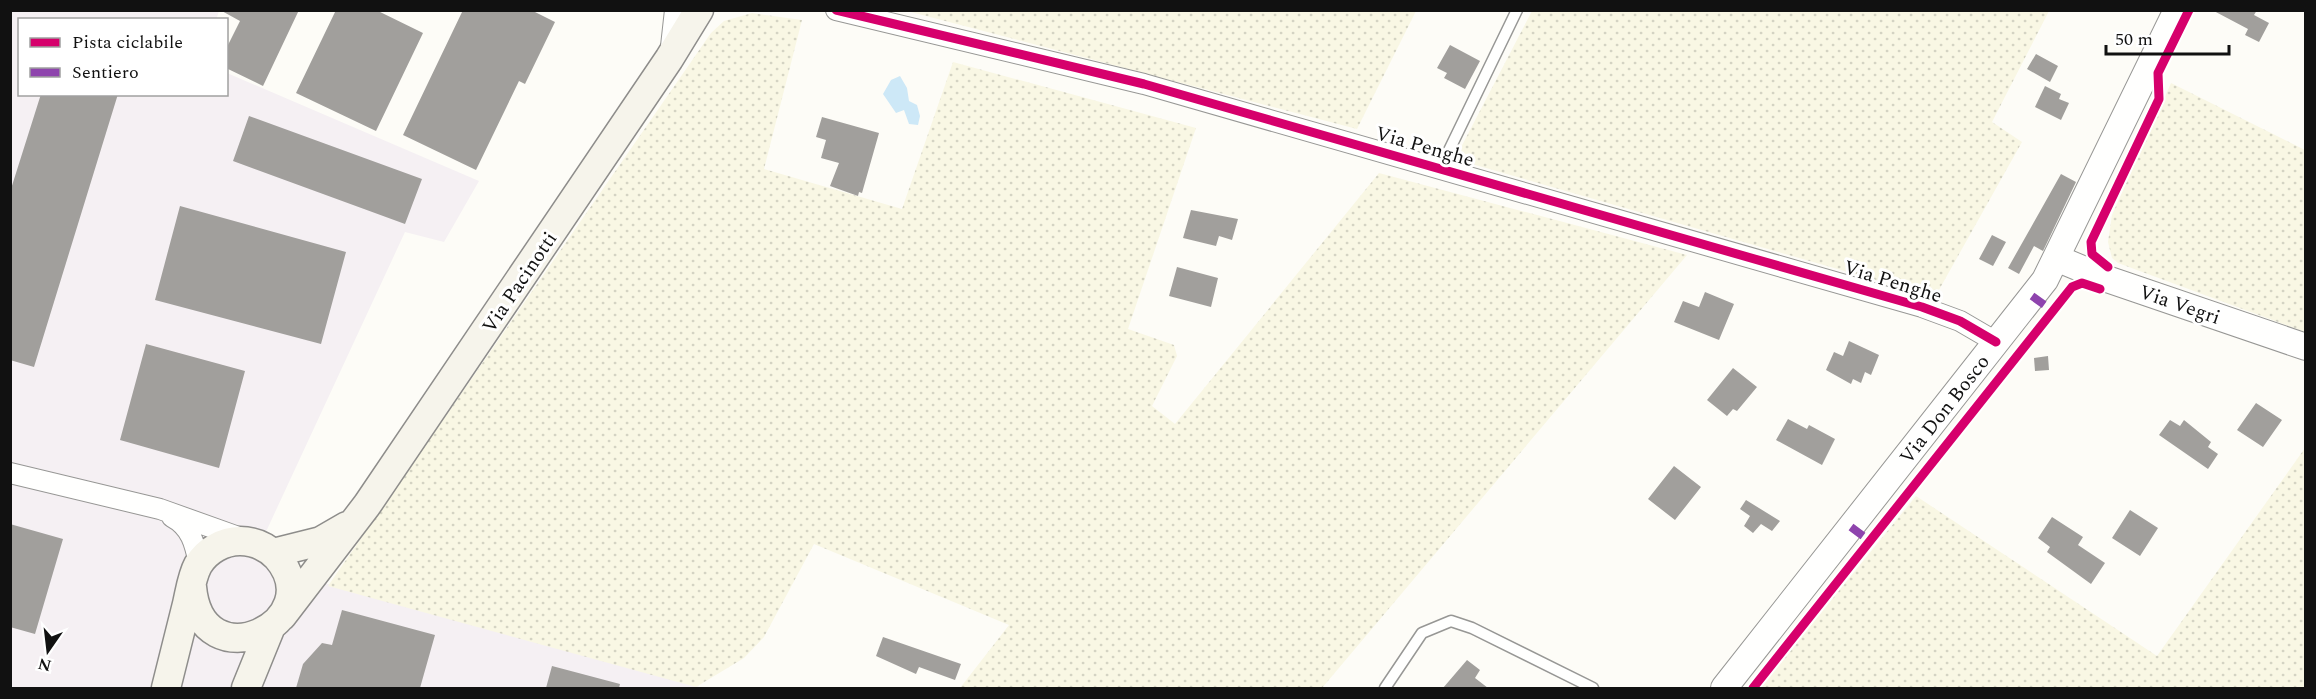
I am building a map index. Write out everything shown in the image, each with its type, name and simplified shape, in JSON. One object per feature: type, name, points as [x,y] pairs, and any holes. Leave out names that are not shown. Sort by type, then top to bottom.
[{"type":"main road","name":"Via Pacinotti","points":[[367,505],[669,59],[695,13]]},
{"type":"main road","points":[[166,688],[195,575],[207,554],[230,542],[264,548],[321,541],[347,526],[367,505]]},
{"type":"main road","points":[[195,575],[193,603],[200,617],[218,632],[240,639],[256,636],[276,623],[367,505]]},
{"type":"main road","points":[[246,688],[290,590],[288,576],[264,548]]},
{"type":"street","name":"Via Penghe","points":[[836,10],[1144,84],[1922,307],[1960,321],[1996,342]]},
{"type":"street","name":"Via Don Bosco","points":[[1724,688],[2045,280],[2177,10]]},
{"type":"street","name":"Via Vegri","points":[[2056,258],[2104,278],[2306,347]]},
{"type":"street","points":[[10,473],[160,509],[264,548]]},
{"type":"street","points":[[160,509],[185,524],[195,546],[195,575]]},
{"type":"lane","points":[[1440,169],[1517,10]]},
{"type":"lane","points":[[1385,688],[1422,633],[1451,621],[1472,627],[1593,688]]},
{"type":"shaded area","points":[[1416,10],[1357,129],[907,11]]},
{"type":"shaded area","points":[[10,11],[219,11],[217,18],[18,18],[18,96],[228,96],[228,73],[479,181],[444,242],[405,232],[264,536],[299,576],[703,688],[11,688]]},
{"type":"shaded area","points":[[1532,11],[2049,11],[1992,122],[2022,142],[1935,297],[1458,160],[1457,155]]},
{"type":"shaded area","points":[[752,13],[802,20],[764,169],[902,209],[953,62],[1196,128],[1128,329],[1174,345],[1177,356],[1152,406],[1175,424],[1379,173],[1687,255],[1322,688],[960,688],[1009,625],[814,544],[764,637],[744,658],[696,687],[328,586],[711,33],[724,21]]},
{"type":"shaded area","points":[[2171,83],[2305,150],[2305,332],[2118,263],[2112,258],[2108,242],[2112,215]]},
{"type":"shaded area","points":[[2305,448],[2305,688],[1760,688],[1916,496],[2157,656]]},
{"type":"water","points":[[900,76],[907,88],[909,101],[917,105],[920,116],[918,125],[909,124],[904,110],[896,113],[883,94],[891,80]]},
{"type":"building","points":[[220,10],[299,10],[263,86],[228,69],[228,45],[240,21]]},
{"type":"building","points":[[336,10],[376,10],[423,33],[376,131],[296,93]]},
{"type":"building","points":[[463,10],[531,10],[555,22],[525,84],[519,81],[476,170],[403,135]]},
{"type":"building","points":[[2212,10],[2257,10],[2254,15],[2269,23],[2259,42],[2245,35],[2248,29]]},
{"type":"building","points":[[1450,45],[1480,61],[1465,89],[1444,78],[1447,73],[1437,68]]},
{"type":"building","points":[[2036,54],[2058,66],[2050,82],[2027,69]]},
{"type":"building","points":[[2045,86],[2061,94],[2059,99],[2069,103],[2061,120],[2035,107]]},
{"type":"building","points":[[40,96],[117,96],[34,367],[10,360],[10,192]]},
{"type":"building","points":[[249,116],[422,179],[405,224],[233,161]]},
{"type":"building","points":[[822,117],[879,133],[862,193],[859,192],[858,196],[830,186],[839,163],[821,158],[826,140],[816,137]]},
{"type":"building","points":[[2061,174],[2076,182],[2043,251],[2034,246],[2019,274],[2008,268]]},
{"type":"building","points":[[180,206],[346,252],[321,344],[155,300]]},
{"type":"building","points":[[1191,210],[1238,219],[1232,240],[1219,236],[1216,246],[1183,238]]},
{"type":"building","points":[[1992,235],[2006,242],[1993,266],[1979,259]]},
{"type":"building","points":[[1177,267],[1218,278],[1211,307],[1169,296]]},
{"type":"building","points":[[1705,292],[1734,304],[1719,340],[1674,322],[1683,301],[1699,307]]},
{"type":"building","points":[[1849,341],[1879,355],[1871,375],[1865,372],[1861,383],[1853,379],[1851,384],[1826,370],[1834,352],[1843,356]]},
{"type":"building","points":[[146,344],[245,371],[219,468],[120,440]]},
{"type":"building","points":[[2048,356],[2049,370],[2035,371],[2034,358]]},
{"type":"building","points":[[1733,368],[1757,387],[1737,411],[1733,409],[1727,416],[1707,400]]},
{"type":"building","points":[[2256,403],[2282,420],[2263,447],[2237,430]]},
{"type":"building","points":[[1788,419],[1807,429],[1809,425],[1835,439],[1822,465],[1776,440]]},
{"type":"building","points":[[2170,420],[2180,426],[2184,420],[2211,442],[2208,447],[2218,454],[2208,469],[2159,435]]},
{"type":"building","points":[[1674,466],[1701,487],[1675,520],[1648,499]]},
{"type":"building","points":[[1746,500],[1780,521],[1772,531],[1761,524],[1753,533],[1744,526],[1750,516],[1740,509]]},
{"type":"building","points":[[2130,510],[2158,528],[2140,556],[2112,538]]},
{"type":"building","points":[[2052,517],[2083,537],[2078,545],[2105,563],[2091,584],[2047,552],[2050,547],[2038,538]]},
{"type":"building","points":[[10,524],[63,539],[35,634],[10,627]]},
{"type":"building","points":[[342,610],[435,635],[420,688],[296,688],[303,664],[322,643],[332,645]]},
{"type":"building","points":[[883,637],[961,664],[955,680],[919,667],[916,674],[876,656]]},
{"type":"building","points":[[1467,660],[1480,670],[1475,678],[1488,688],[1443,688]]},
{"type":"building","points":[[552,666],[620,684],[619,688],[546,688]]},
{"type":"marked path","points":[[2032,296],[2053,311]]},
{"type":"marked path","points":[[1851,527],[1871,542]]},
{"type":"cycle path","points":[[836,10],[1144,84],[1922,307],[1960,321],[1996,342]]},
{"type":"cycle path","points":[[2108,267],[2092,254],[2091,242],[2159,99],[2158,73],[2189,10]]},
{"type":"cycle path","points":[[1753,688],[2072,287],[2082,283],[2100,289]]}]
